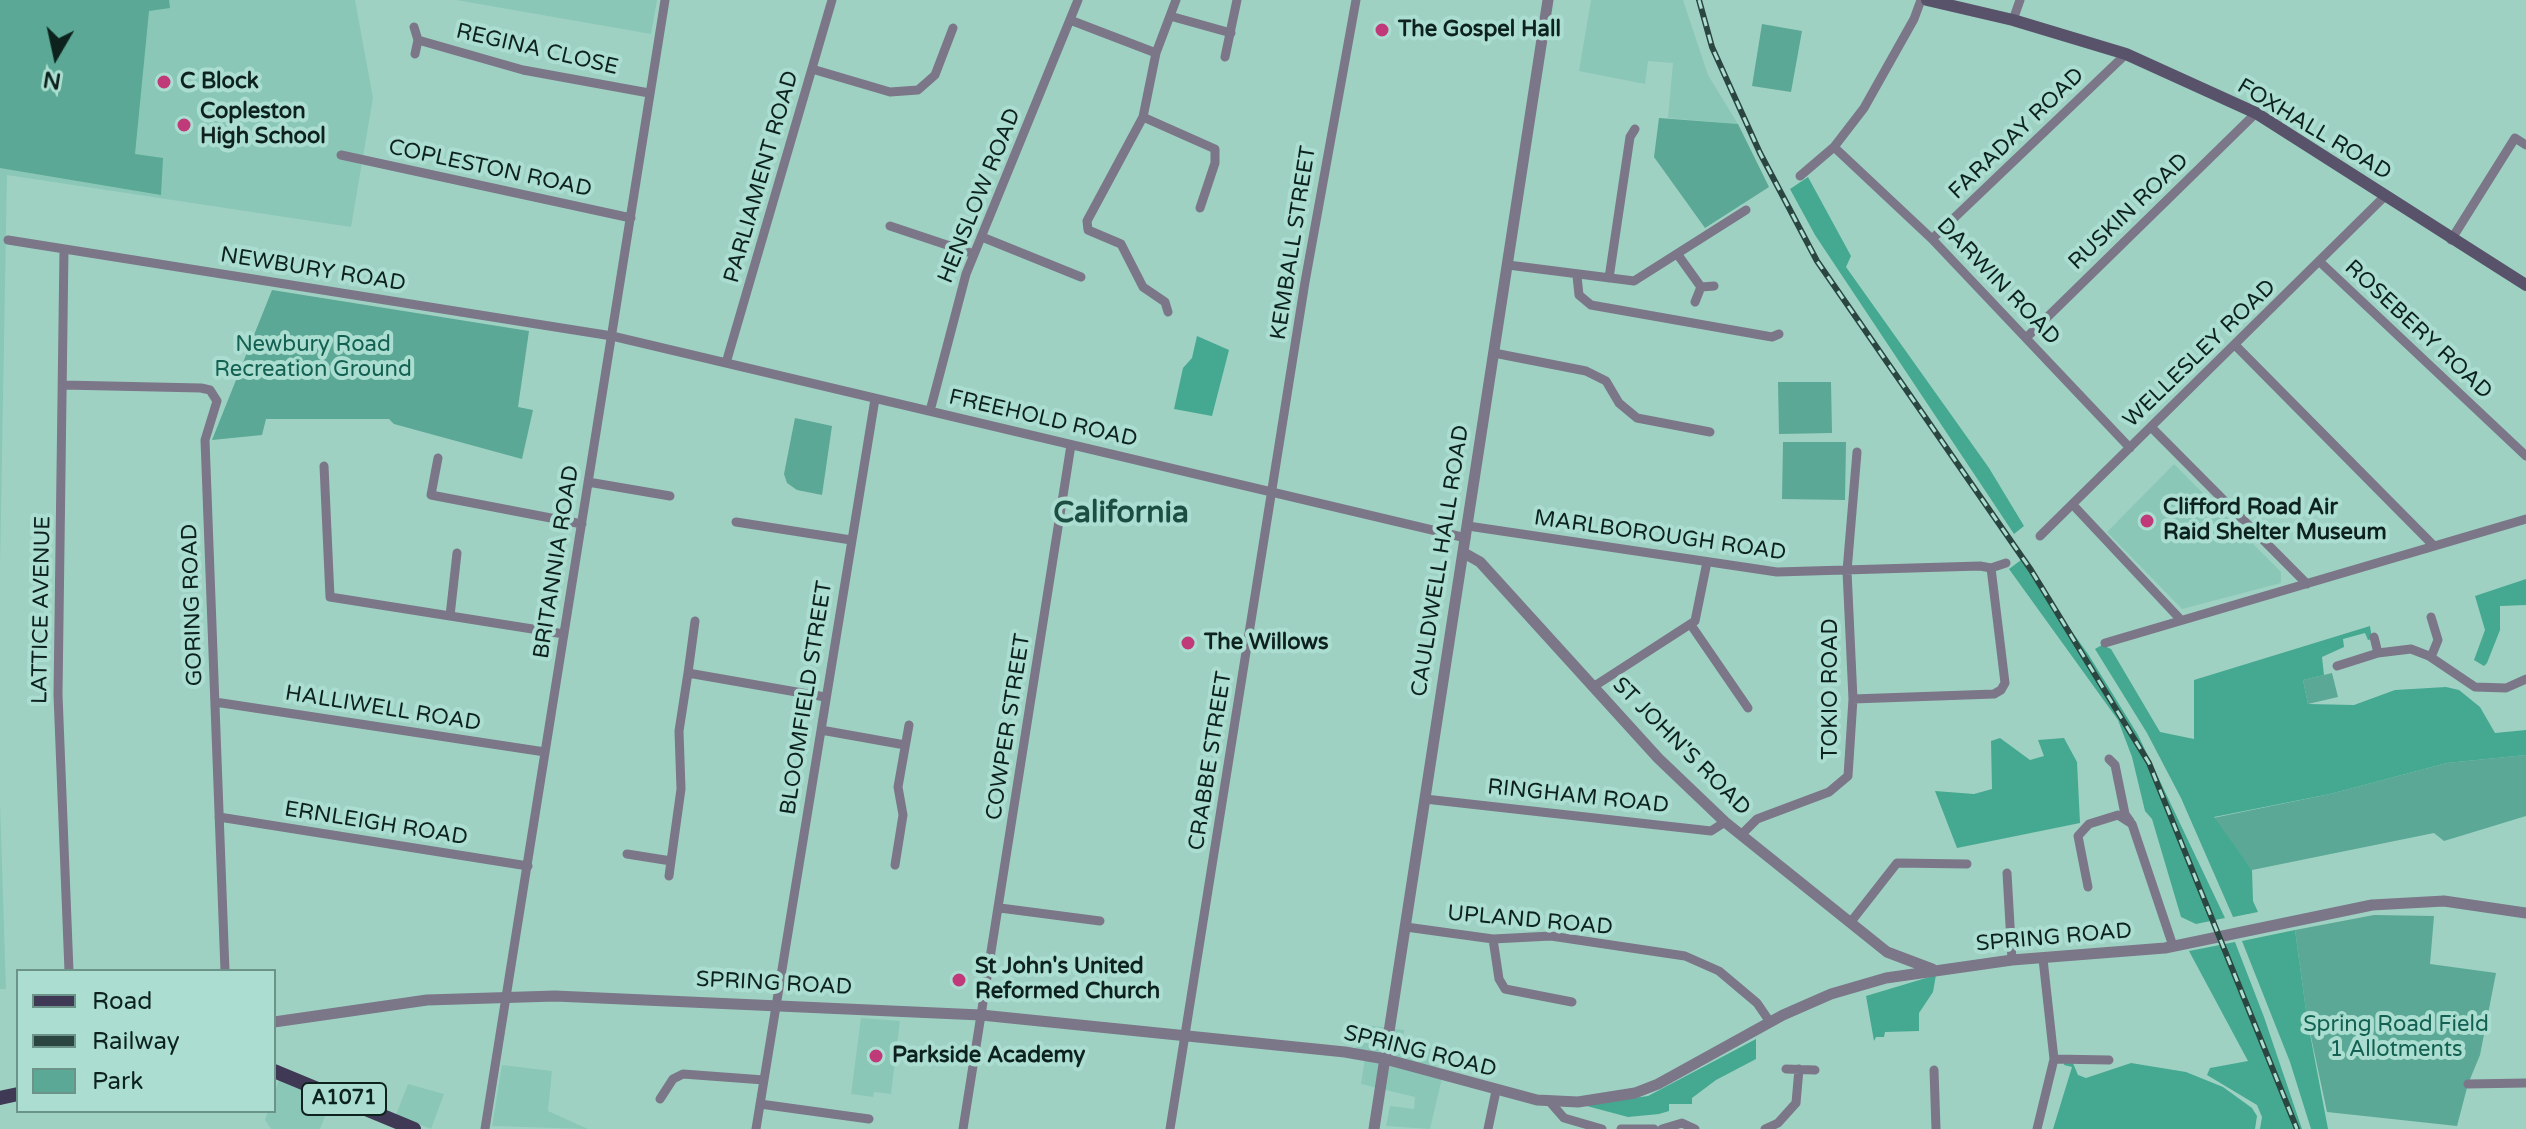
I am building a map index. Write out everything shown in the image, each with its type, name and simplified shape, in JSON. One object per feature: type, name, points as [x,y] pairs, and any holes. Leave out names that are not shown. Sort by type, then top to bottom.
[{"type":"main road","name":"FOXHALL ROAD","points":[[1927,0],[2013,20],[2126,54],[2256,113],[2526,285]]},
{"type":"main road","name":"A1071","points":[[276,1072],[414,1129]]},
{"type":"street","name":"BRITANNIA ROAD","points":[[485,1129],[665,0]]},
{"type":"street","name":"PARLIAMENT ROAD","points":[[726,363],[832,0]]},
{"type":"street","name":"HENSLOW ROAD","points":[[930,411],[955,312],[974,254],[1078,0]]},
{"type":"street","points":[[1168,312],[1160,299],[1143,287],[1121,244],[1088,230],[1087,221],[1143,117],[1156,53],[1176,0]]},
{"type":"street","points":[[1225,57],[1237,0]]},
{"type":"street","name":"KEMBALL STREET","points":[[1272,493],[1356,0]]},
{"type":"street","name":"CAULDWELL HALL ROAD","points":[[1374,1129],[1548,0]]},
{"type":"street","points":[[1800,176],[1834,147],[1864,108],[1909,30],[1921,0]]},
{"type":"street","points":[[2013,20],[2020,0]]},
{"type":"street","points":[[1170,16],[1231,33]]},
{"type":"street","points":[[1070,20],[1156,53]]},
{"type":"street","points":[[414,27],[418,40],[415,54]]},
{"type":"street","points":[[812,69],[890,92],[918,90],[935,75],[953,28]]},
{"type":"street","name":"REGINA CLOSE","points":[[418,40],[523,70],[649,93]]},
{"type":"street","name":"FARADAY ROAD","points":[[1932,239],[2126,54]]},
{"type":"street","name":"RUSKIN ROAD","points":[[2027,337],[2256,113]]},
{"type":"street","points":[[1143,117],[1215,149],[1215,163],[1200,208]]},
{"type":"street","points":[[1609,278],[1630,137],[1635,129]]},
{"type":"street","points":[[2451,240],[2515,138],[2526,145]]},
{"type":"street","name":"DARWIN ROAD","points":[[1834,147],[1932,239],[2130,448]]},
{"type":"street","name":"COPLESTON ROAD","points":[[341,155],[631,218]]},
{"type":"street","name":"WELLESLEY ROAD","points":[[2040,536],[2074,506],[2385,196]]},
{"type":"street","points":[[1508,265],[1577,276],[1640,279],[1746,210]]},
{"type":"street","points":[[890,226],[974,254]]},
{"type":"street","points":[[982,237],[1081,277]]},
{"type":"street","name":"NEWBURY ROAD","points":[[8,240],[612,336]]},
{"type":"street","name":"LATTICE AVENUE","points":[[64,249],[58,695],[69,969]]},
{"type":"street","points":[[1678,255],[1701,287]]},
{"type":"street","name":"ROSEBERY ROAD","points":[[2320,262],[2526,456]]},
{"type":"street","points":[[1577,276],[1577,291],[1583,301],[1591,305],[1772,337],[1779,334]]},
{"type":"street","points":[[1701,287],[1714,286]]},
{"type":"street","points":[[1695,302],[1701,287]]},
{"type":"street","points":[[1160,299],[1172,294]]},
{"type":"street","name":"FREEHOLD ROAD","points":[[612,336],[1272,493],[1467,532]]},
{"type":"street","points":[[2235,345],[2433,545]]},
{"type":"street","points":[[1494,353],[1586,371],[1606,381],[1619,403],[1637,418],[1710,432]]},
{"type":"street","name":"GORING ROAD","points":[[63,385],[201,388],[210,390],[216,397],[215,411],[205,437],[225,969]]},
{"type":"street","name":"BLOOMFIELD STREET","points":[[756,1129],[875,399]]},
{"type":"street","points":[[2151,427],[2307,584]]},
{"type":"street","name":"COWPER STREET","points":[[963,1129],[1071,445]]},
{"type":"street","name":"TOKIO ROAD","points":[[1741,835],[1757,819],[1842,784],[1851,765],[1853,699],[1847,571],[1857,452]]},
{"type":"street","points":[[438,458],[431,495],[582,524]]},
{"type":"street","points":[[324,466],[330,597],[564,634]]},
{"type":"street","points":[[588,482],[670,496]]},
{"type":"street","name":"CRABBE STREET","points":[[1170,1129],[1272,493]]},
{"type":"street","points":[[2074,506],[2181,620]]},
{"type":"street","points":[[2105,643],[2526,519]]},
{"type":"street","points":[[736,522],[851,540]]},
{"type":"street","name":"MARLBOROUGH ROAD","points":[[1467,532],[1783,573],[1991,568]]},
{"type":"street","points":[[450,616],[457,553]]},
{"type":"street","name":"ST JOHN'S ROAD","points":[[1464,553],[1480,562],[1677,778],[1725,822],[1887,952],[1932,969]]},
{"type":"street","points":[[1593,687],[1691,625],[1700,610],[1707,562]]},
{"type":"street","points":[[1853,699],[1994,694],[2004,687],[1991,568],[2006,563]]},
{"type":"street","points":[[2431,617],[2438,640],[2431,657]]},
{"type":"street","points":[[669,876],[681,789],[679,731],[695,621]]},
{"type":"street","points":[[1691,625],[1748,708]]},
{"type":"street","points":[[2374,637],[2378,653]]},
{"type":"street","points":[[2337,666],[2378,653],[2411,649],[2431,657],[2464,683],[2482,689],[2506,688],[2526,679]]},
{"type":"street","points":[[688,673],[825,697]]},
{"type":"street","name":"HALLIWELL ROAD","points":[[215,702],[545,752]]},
{"type":"street","points":[[895,865],[903,815],[898,787],[909,725]]},
{"type":"street","points":[[821,730],[905,745]]},
{"type":"street","points":[[2109,759],[2115,765],[2125,814],[2132,824],[2173,946]]},
{"type":"street","name":"RINGHAM ROAD","points":[[1425,799],[1711,831],[1725,822]]},
{"type":"street","points":[[2088,887],[2078,836],[2089,824],[2118,815],[2132,824]]},
{"type":"street","name":"ERNLEIGH ROAD","points":[[219,817],[528,866]]},
{"type":"street","points":[[627,854],[671,861]]},
{"type":"street","points":[[1850,923],[1897,863],[1967,864]]},
{"type":"street","points":[[2007,873],[2012,960]]},
{"type":"street","name":"SPRING ROAD","points":[[276,1022],[384,1005],[506,997],[776,1004],[981,1015],[1186,1034],[1385,1059],[1496,1091],[1550,1102],[1578,1102],[1635,1093],[1770,1022],[1831,994],[1886,978],[1932,969],[2012,960],[2173,946],[2372,905],[2444,901],[2526,913]]},
{"type":"street","points":[[1000,908],[1100,921]]},
{"type":"street","name":"UPLAND ROAD","points":[[1406,927],[1493,939],[1551,936],[1685,956],[1704,963],[1743,990],[1763,1009],[1770,1022]]},
{"type":"street","points":[[1493,939],[1499,979],[1505,989],[1572,1002]]},
{"type":"street","points":[[1886,978],[1890,959],[1887,952]]},
{"type":"street","points":[[2037,1129],[2054,1059],[2043,959]]},
{"type":"street","points":[[2054,1059],[2109,1060]]},
{"type":"street","points":[[1786,1069],[1815,1070]]},
{"type":"street","points":[[1765,1129],[1778,1123],[1796,1103],[1799,1069]]},
{"type":"street","points":[[1934,1070],[1936,1129]]},
{"type":"street","points":[[660,1099],[673,1079],[683,1074],[764,1080]]},
{"type":"street","points":[[2468,1084],[2526,1083]]},
{"type":"street","points":[[1488,1129],[1496,1091]]},
{"type":"street","points":[[1550,1102],[1564,1118],[1602,1129]]},
{"type":"street","points":[[760,1104],[869,1119]]},
{"type":"street","points":[[1662,1129],[1682,1123],[1695,1129]]},
{"type":"street","points":[[1621,1129],[1654,1129]]},
{"type":"shaded area","name":"Copleston High School","points":[[0,0],[355,0],[373,98],[351,227],[7,175],[0,567]]},
{"type":"shaded area","points":[[456,0],[657,0],[651,34]]},
{"type":"shaded area","points":[[1591,0],[1683,0],[1708,75],[1738,124],[1668,118],[1673,63],[1648,61],[1645,84],[1579,71]]},
{"type":"shaded area","points":[[1808,177],[1851,256],[1846,267],[1989,468],[2024,526],[2014,534],[1815,235],[1790,189]]},
{"type":"shaded area","points":[[1197,336],[1229,350],[1212,416],[1174,409],[1183,368],[1192,358]]},
{"type":"shaded area","points":[[2174,464],[2281,572],[2281,583],[2182,609],[2107,532]]},
{"type":"shaded area","points":[[2021,560],[2088,654],[2138,735],[2225,918],[2196,924],[2181,917],[2118,720],[2009,569]]},
{"type":"shaded area","points":[[2526,579],[2526,605],[2500,606],[2500,630],[2484,666],[2474,660],[2485,630],[2475,596]]},
{"type":"shaded area","points":[[2370,626],[2372,639],[2368,640],[2365,633],[2343,639],[2344,647],[2322,657],[2324,675],[2303,680],[2308,704],[2354,705],[2395,690],[2446,687],[2459,690],[2480,707],[2495,733],[2526,730],[2526,755],[2447,763],[2330,794],[2214,817],[2252,870],[2253,901],[2258,912],[2233,917],[2181,798],[2147,733],[2095,649],[2102,645],[2111,649],[2160,732],[2194,739],[2194,680]]},
{"type":"shaded area","points":[[2000,738],[2030,760],[2044,756],[2038,740],[2064,738],[2077,762],[2080,823],[1957,848],[1935,791],[1974,794],[1992,789],[1991,741]]},
{"type":"shaded area","points":[[0,802],[6,989],[0,989]]},
{"type":"shaded area","points":[[2295,930],[2307,1018],[2328,1129],[2311,1129],[2290,1062],[2242,941]]},
{"type":"shaded area","points":[[2235,942],[2302,1129],[2260,1129],[2262,1117],[2257,1105],[2207,1075],[2210,1068],[2248,1061],[2189,951]]},
{"type":"shaded area","points":[[1936,975],[1933,992],[1919,1013],[1919,1031],[1885,1032],[1884,1037],[1876,1037],[1874,1041],[1866,996]]},
{"type":"shaded area","name":"Parkside Academy","points":[[861,1018],[900,1021],[891,1094],[874,1092],[873,1097],[851,1094]]},
{"type":"shaded area","points":[[1359,1024],[1404,1030],[1402,1045],[1438,1050],[1435,1072],[1443,1074],[1430,1129],[1386,1126],[1390,1106],[1414,1109],[1415,1097],[1361,1084],[1365,1057],[1355,1055]]},
{"type":"shaded area","points":[[1756,1039],[1756,1059],[1716,1080],[1692,1098],[1692,1104],[1669,1104],[1669,1111],[1628,1117],[1583,1105],[1648,1096]]},
{"type":"shaded area","points":[[2070,1056],[2078,1075],[2086,1078],[2131,1063],[2186,1072],[2223,1087],[2252,1108],[2257,1116],[2255,1129],[2053,1129],[2072,1067],[2064,1065],[2066,1057]]},
{"type":"shaded area","points":[[502,1065],[552,1071],[548,1111],[588,1129],[492,1126]]},
{"type":"shaded area","points":[[280,1077],[333,1097],[320,1129],[271,1129],[265,1120],[267,1113],[276,1113],[276,1089]]},
{"type":"shaded area","points":[[408,1084],[444,1094],[431,1129],[396,1115]]},
{"type":"green space","points":[[0,0],[169,0],[170,8],[149,11],[135,154],[163,158],[161,195],[0,168]]},
{"type":"green space","points":[[1762,24],[1802,31],[1791,92],[1752,86]]},
{"type":"green space","points":[[1659,118],[1738,124],[1769,187],[1705,228],[1654,157]]},
{"type":"green space","name":"Newbury Road Recreation Ground","points":[[272,290],[529,331],[518,407],[533,410],[522,459],[394,424],[389,419],[266,419],[262,435],[212,440]]},
{"type":"green space","points":[[1778,382],[1831,382],[1832,433],[1779,434]]},
{"type":"green space","points":[[795,418],[832,426],[822,495],[797,490],[787,483],[784,474]]},
{"type":"green space","points":[[1783,442],[1846,442],[1845,500],[1782,499]]},
{"type":"green space","points":[[2332,673],[2338,697],[2308,704],[2303,680]]},
{"type":"green space","points":[[2526,755],[2526,816],[2444,841],[2434,833],[2252,870],[2213,818],[2330,794],[2447,763]]},
{"type":"green space","name":"Spring Road Field 1 Allotments","points":[[2374,915],[2434,916],[2430,964],[2496,973],[2480,1055],[2468,1084],[2457,1126],[2327,1112],[2307,1018],[2295,930]]},
{"type":"railway","points":[[1699,0],[1712,47],[1760,153],[1817,261],[2031,570],[2149,763],[2297,1129]]},
{"type":"place","name":"The Gospel Hall","points":[[1382,30]]},
{"type":"place","name":"C Block","points":[[164,82]]},
{"type":"place","name":"Copleston High School","points":[[184,125]]},
{"type":"place","name":"Clifford Road Air Raid Shelter Museum","points":[[2147,521]]},
{"type":"place","name":"The Willows","points":[[1188,643]]},
{"type":"place","name":"St John's United Reformed Church","points":[[959,980]]},
{"type":"place","name":"Parkside Academy","points":[[876,1056]]},
{"type":"district","name":"California","points":[[1121,514]]}]
